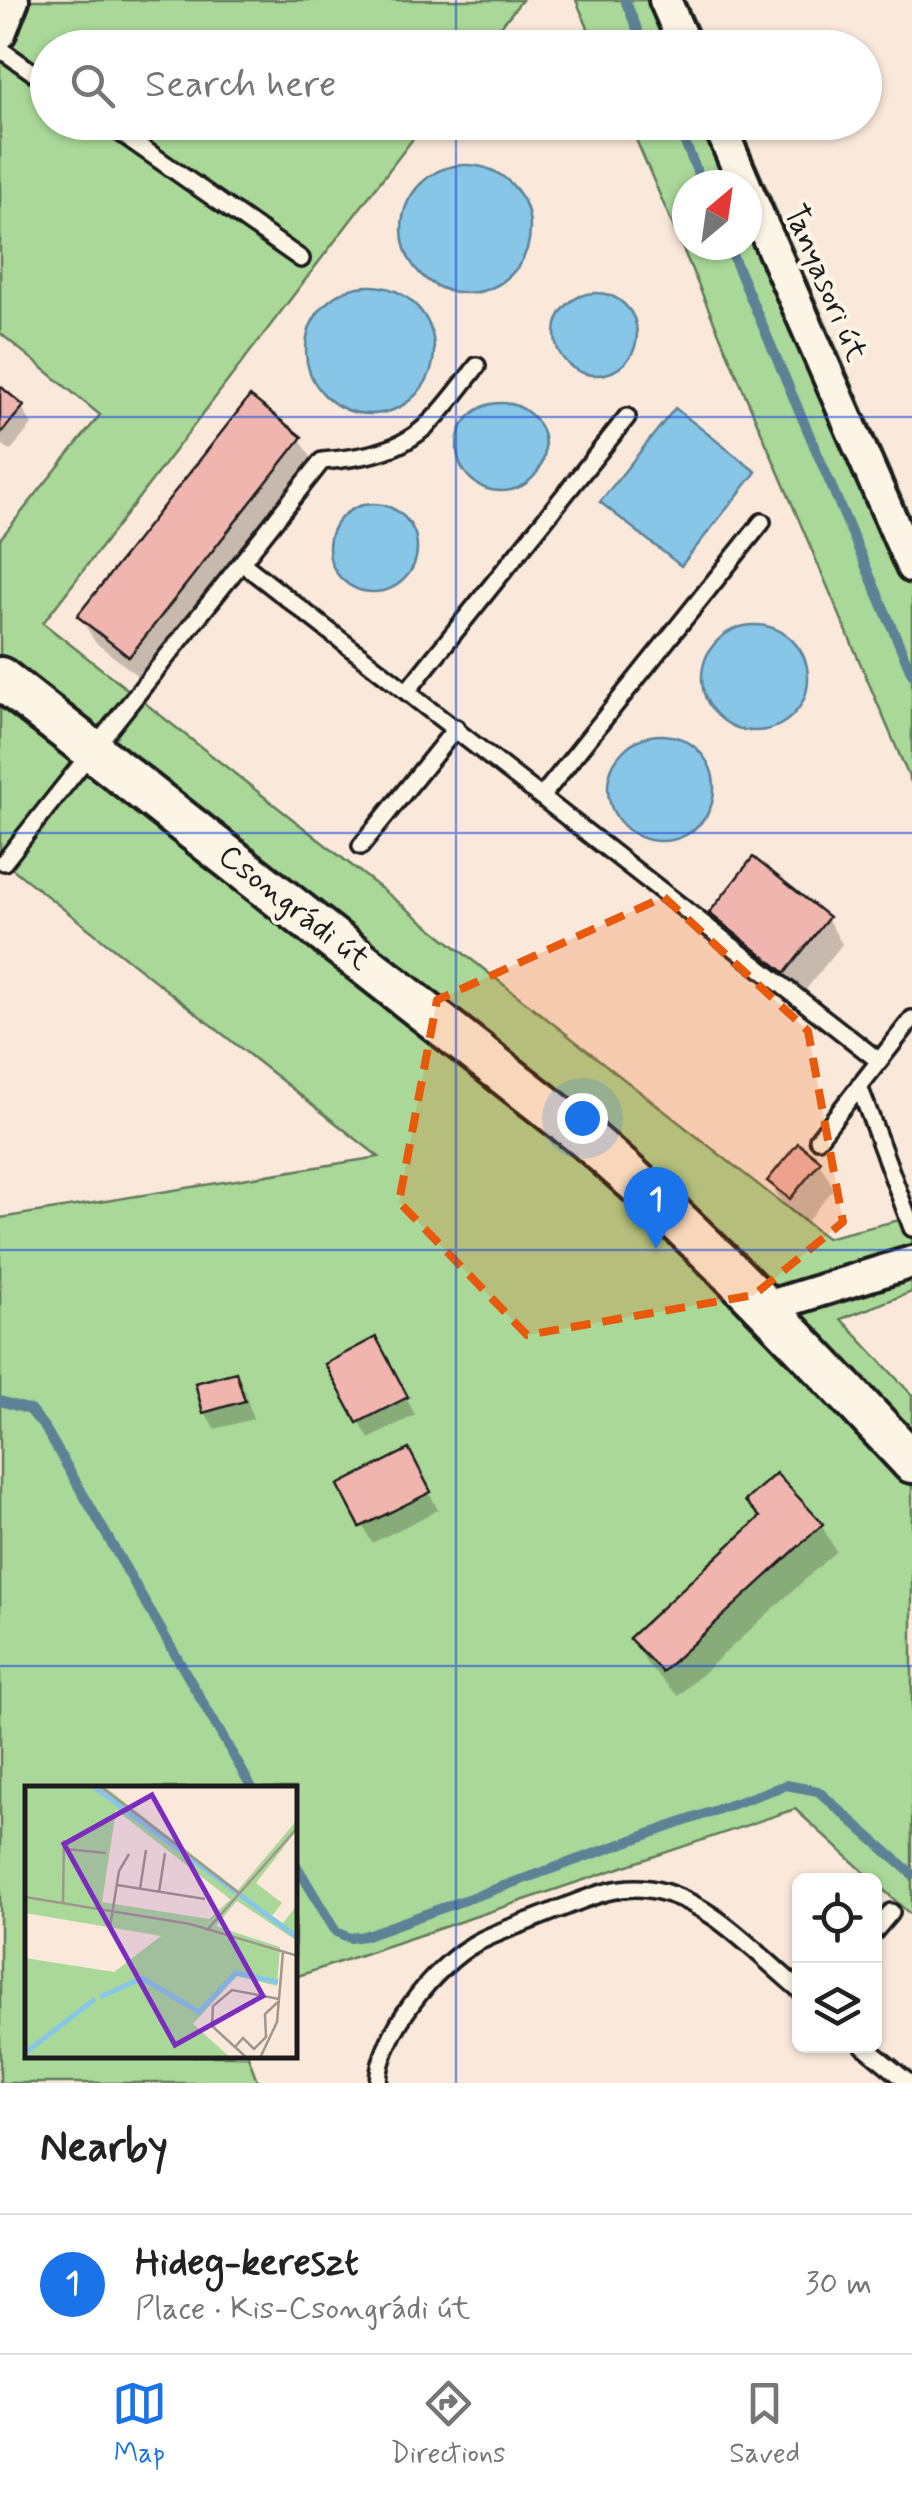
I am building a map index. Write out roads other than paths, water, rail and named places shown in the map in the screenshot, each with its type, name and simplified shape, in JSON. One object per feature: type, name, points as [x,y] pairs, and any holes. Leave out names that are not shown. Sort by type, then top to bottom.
[{"type":"main road","name":"Csongrádi út","points":[[0,678],[650,1192],[767,1308],[912,1462]]},
{"type":"street","points":[[0,33],[13,0]]},
{"type":"street","points":[[665,0],[678,30]]},
{"type":"street","name":"Tanyasori út","points":[[726,140],[738,170]]},
{"type":"street","name":"Tanyasori út","points":[[762,225],[912,568]]},
{"type":"street","points":[[767,1308],[912,1262]]},
{"type":"lane","points":[[0,50],[30,70]]},
{"type":"lane","points":[[131,140],[301,259]]},
{"type":"lane","points":[[4,862],[322,462],[376,454],[421,434],[478,366]]},
{"type":"lane","points":[[408,690],[627,416]]},
{"type":"lane","points":[[542,796],[762,522]]},
{"type":"lane","points":[[242,562],[879,1062]]},
{"type":"lane","points":[[361,846],[456,728]]},
{"type":"lane","points":[[818,1139],[912,1019]]},
{"type":"lane","points":[[859,1086],[912,1228]]},
{"type":"lane","points":[[378,2083],[392,2036],[421,1991],[447,1963],[476,1942],[613,1888],[648,1889],[688,1900],[792,1983]]},
{"type":"lane","points":[[882,1923],[891,1912]]},
{"type":"lane","points":[[872,2053],[908,2083]]},
{"type":"water","points":[[466,165],[491,170],[511,184],[525,204],[530,229],[525,254],[511,274],[491,288],[466,293],[441,288],[421,274],[407,254],[402,229],[407,204],[421,184],[441,170]]},
{"type":"water","points":[[370,286],[395,291],[415,305],[429,325],[434,350],[429,375],[415,395],[395,409],[370,414],[345,409],[325,395],[311,375],[306,350],[311,325],[325,305],[345,291]]},
{"type":"water","points":[[596,293],[612,296],[625,305],[634,318],[634,350],[625,363],[612,372],[596,375],[580,372],[567,363],[558,350],[555,334],[558,318],[567,305],[580,296]]},
{"type":"water","points":[[501,403],[526,410],[538,422],[545,447],[538,472],[526,484],[501,491],[476,484],[464,472],[457,447],[464,422],[476,410]]},
{"type":"water","points":[[675,408],[756,472],[681,566],[600,502]]},
{"type":"water","points":[[373,504],[398,511],[410,523],[417,548],[410,573],[398,585],[373,592],[348,585],[336,573],[329,548],[336,523],[348,511]]},
{"type":"water","points":[[755,625],[775,629],[792,641],[804,658],[808,678],[804,698],[792,715],[775,727],[755,731],[735,727],[718,715],[706,698],[702,678],[706,658],[718,641],[735,629]]},
{"type":"water","points":[[661,735],[681,739],[698,751],[710,768],[714,788],[710,808],[698,825],[681,837],[661,841],[641,837],[624,825],[612,808],[608,788],[612,768],[624,751],[641,739]]},
{"type":"waterway","points":[[625,0],[638,30]]},
{"type":"waterway","points":[[684,140],[697,170]]},
{"type":"waterway","points":[[734,260],[912,674]]},
{"type":"waterway","points":[[0,1401],[30,1410],[45,1428],[251,1786]]},
{"type":"waterway","points":[[298,1868],[336,1932],[350,1938],[364,1936],[786,1785],[818,1791],[912,1874]]},
{"type":"place","name":"Hideg-kereszt","points":[[656,1249]]}]
